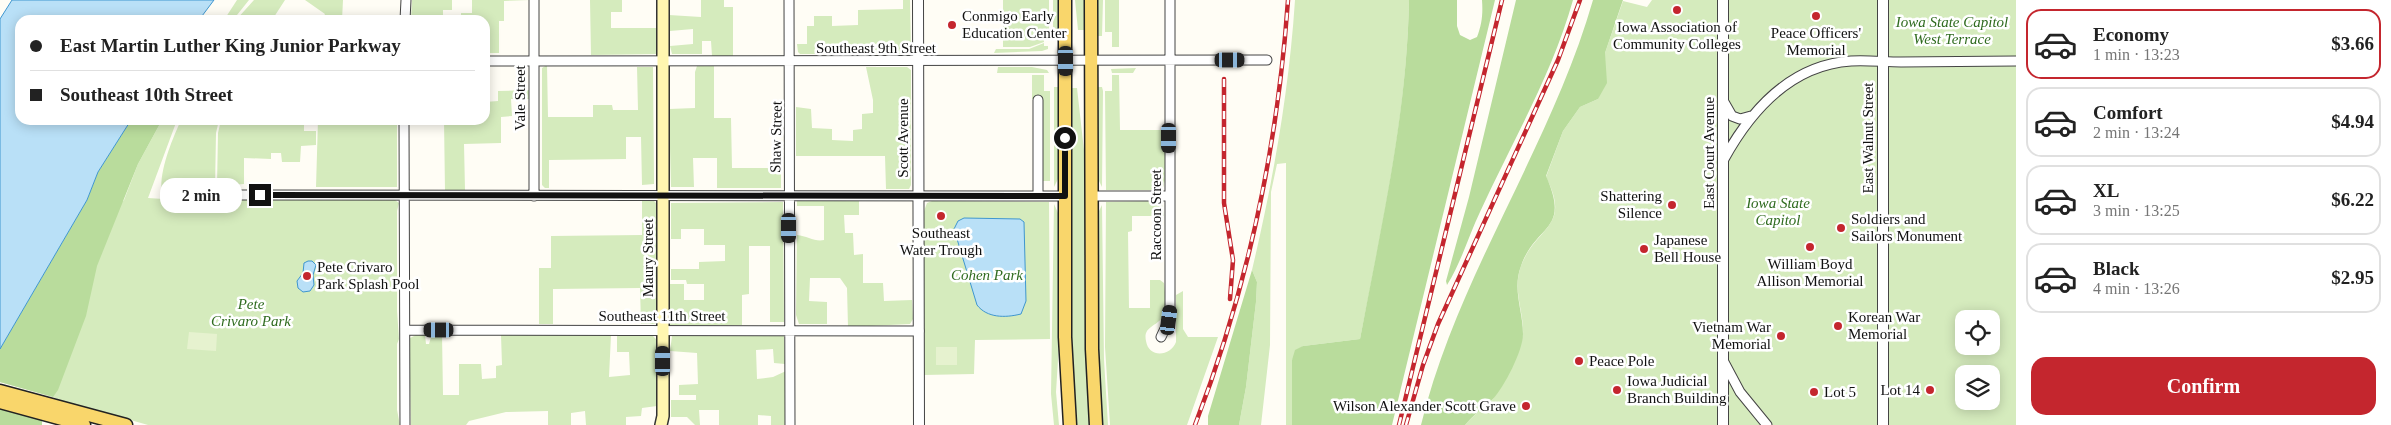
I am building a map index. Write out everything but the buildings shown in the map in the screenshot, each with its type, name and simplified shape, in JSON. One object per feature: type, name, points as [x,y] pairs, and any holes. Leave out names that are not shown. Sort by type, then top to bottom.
[{"type":"main road","name":"Maury Street","points":[[661,425],[664,416],[663,0]]},
{"type":"main road","points":[[1065,0],[1065,337],[1070,425]]},
{"type":"main road","points":[[1091,0],[1092,349],[1096,425]]},
{"type":"main road","points":[[0,391],[70,416],[84,425]]},
{"type":"main road","points":[[0,402],[126,425]]},
{"type":"street","points":[[405,15],[406,0]]},
{"type":"street","name":"Vale Street","points":[[534,0],[534,196]]},
{"type":"street","name":"Shaw Street","points":[[790,0],[790,425]]},
{"type":"street","name":"Scott Avenue","points":[[918,0],[919,425]]},
{"type":"street","name":"Raccoon Street","points":[[1161,337],[1169,320],[1170,310],[1170,0]]},
{"type":"street","name":"East Court Avenue","points":[[1723,0],[1723,425]]},
{"type":"street","name":"East Walnut Street","points":[[1883,0],[1883,425]]},
{"type":"street","name":"Southeast 9th Street","points":[[490,61],[1267,60]]},
{"type":"street","points":[[1724,159],[1736,137],[1752,116],[1781,88],[1807,72],[1837,63],[2016,61]]},
{"type":"street","points":[[1038,100],[1038,196]]},
{"type":"street","points":[[1724,101],[1732,116],[1740,119],[1752,116]]},
{"type":"street","points":[[404,125],[406,425]]},
{"type":"street","points":[[223,195],[1065,196]]},
{"type":"street","points":[[1091,196],[1169,196]]},
{"type":"street","name":"Southeast 11th Street","points":[[405,330],[919,330]]},
{"type":"street","points":[[1724,362],[1740,392],[1767,425]]},
{"type":"green space","points":[[237,0],[249,0],[237,15],[227,15]]},
{"type":"green space","points":[[254,0],[285,0],[275,15],[240,15]]},
{"type":"green space","points":[[305,0],[343,0],[342,15],[325,14]]},
{"type":"green space","points":[[412,0],[452,0],[452,10],[443,10],[443,15],[411,15]]},
{"type":"green space","points":[[472,0],[530,0],[504,1],[504,21],[499,21],[499,53],[490,53],[490,15],[461,15],[461,13],[472,13]]},
{"type":"green space","points":[[590,0],[622,0],[622,12],[611,12],[611,28],[657,28],[657,54],[591,55]]},
{"type":"green space","points":[[701,0],[724,0],[724,7],[733,7],[733,56],[712,56],[711,41],[702,41],[702,54],[672,54],[670,46],[693,44],[693,29],[670,31],[669,15],[701,17]]},
{"type":"green space","points":[[903,0],[910,0],[911,52],[908,54],[800,54],[798,52],[797,44],[807,44],[807,26],[814,26],[814,16],[832,16],[832,26],[858,25],[858,10],[903,9]]},
{"type":"green space","points":[[1003,0],[1049,0],[1049,32],[1044,32],[1044,42],[1030,47],[1003,47]]},
{"type":"green space","points":[[1053,0],[1058,0],[1058,36],[1054,36],[1053,32]]},
{"type":"green space","points":[[1075,0],[1085,0],[1085,30],[1078,30]]},
{"type":"green space","points":[[1098,0],[1103,0],[1102,36],[1098,36]]},
{"type":"green space","points":[[1105,0],[1119,0],[1119,47],[1112,47],[1112,32],[1105,32]]},
{"type":"green space","points":[[1295,0],[1409,0],[1404,85],[1385,213],[1360,339],[1303,346],[1292,360],[1292,425],[1286,425],[1286,163],[1277,164],[1271,192],[1270,345],[1261,425],[1239,425],[1246,387],[1256,302],[1257,282],[1252,270],[1279,136],[1289,68]]},
{"type":"green space","points":[[1409,0],[1457,0],[1457,26],[1460,35],[1470,40],[1477,37],[1479,32],[1482,19],[1482,0],[1495,0],[1392,425],[1292,425],[1292,360],[1295,350],[1303,346],[1360,339],[1392,171],[1403,86]]},
{"type":"green space","points":[[1516,0],[1573,0],[1543,82],[1480,212],[1457,268],[1447,285],[1446,281],[1469,197]]},
{"type":"green space","points":[[1593,0],[1623,0],[1605,53],[1607,83],[1598,99],[1580,107],[1563,131],[1546,176],[1553,194],[1555,208],[1553,218],[1527,252],[1521,266],[1518,292],[1523,334],[1520,350],[1507,378],[1493,399],[1465,425],[1421,425],[1437,370],[1457,316],[1553,107],[1575,54]]},
{"type":"green space","name":"Iowa State Capitol","points":[[1652,0],[2016,0],[2016,425],[1465,425],[1493,399],[1522,338],[1523,325],[1518,292],[1521,266],[1527,253],[1549,226],[1555,207],[1553,194],[1546,177],[1563,131],[1580,107],[1598,99],[1605,53],[1623,1],[1647,7]]},
{"type":"green space","points":[[1044,43],[1044,46],[1048,46],[1048,49],[1042,51],[994,53],[996,49],[1029,49]]},
{"type":"green space","points":[[547,65],[548,117],[593,117],[593,105],[612,105],[613,110],[638,110],[637,67],[653,67],[654,184],[642,185],[641,137],[626,137],[626,159],[549,160],[549,188],[545,188],[542,185],[542,68]]},
{"type":"green space","points":[[714,65],[714,118],[731,118],[732,168],[781,168],[781,188],[717,188],[717,158],[693,158],[694,187],[671,187],[669,109],[695,108],[695,72],[697,66]]},
{"type":"green space","points":[[866,67],[907,67],[911,70],[911,185],[909,189],[886,189],[885,156],[796,156],[796,107],[811,109],[812,128],[832,129],[832,140],[853,141],[853,130],[862,129],[862,114],[873,113],[873,100]]},
{"type":"green space","points":[[998,67],[1032,67],[1047,70],[1049,73],[997,73]]},
{"type":"green space","points":[[1136,68],[1133,73],[1112,73],[1111,69]]},
{"type":"green space","points":[[1032,75],[1044,75],[1044,91],[1050,91],[1050,181],[1041,181],[1041,99],[1032,99]]},
{"type":"green space","points":[[1112,75],[1119,75],[1120,130],[1166,130],[1165,181],[1163,187],[1158,190],[1106,190],[1105,91],[1112,91]]},
{"type":"green space","points":[[1054,87],[1058,87],[1058,179],[1054,187]]},
{"type":"green space","points":[[1098,87],[1102,87],[1103,91],[1102,187],[1098,179]]},
{"type":"green space","points":[[1070,88],[1077,88],[1086,168],[1086,369],[1091,425],[1076,425],[1071,330]]},
{"type":"green space","points":[[530,90],[530,99],[511,99],[512,116],[501,117],[501,143],[464,144],[465,190],[445,191],[444,125],[490,125],[490,102],[498,101],[498,91]]},
{"type":"green space","points":[[128,125],[159,125],[138,164],[97,266],[86,316],[58,390],[53,397],[0,382],[0,349],[87,200],[98,172]]},
{"type":"green space","name":"Pete Crivaro Park","points":[[159,125],[175,125],[148,198],[163,199],[161,190],[163,170],[179,125],[218,125],[215,189],[220,190],[220,200],[395,200],[399,203],[397,211],[397,311],[399,339],[397,344],[397,410],[400,425],[148,425],[92,409],[73,406],[53,397],[0,382],[0,349],[124,200],[138,164]]},
{"type":"green space","points":[[220,125],[304,125],[304,131],[316,131],[316,145],[301,146],[300,162],[282,162],[281,153],[271,153],[271,159],[244,158],[244,184],[217,186]]},
{"type":"green space","points":[[318,125],[397,125],[397,187],[316,187]]},
{"type":"green space","points":[[859,199],[859,215],[844,215],[845,233],[853,233],[854,255],[863,254],[863,283],[883,283],[884,301],[912,300],[913,319],[910,324],[848,327],[847,288],[840,278],[810,278],[809,301],[827,302],[827,324],[799,324],[796,315],[797,235],[824,240],[824,206],[797,206],[797,201]]},
{"type":"green space","points":[[642,200],[653,200],[656,203],[657,324],[641,324],[640,288],[553,289],[553,324],[539,324],[539,268],[551,268],[551,236],[642,235]]},
{"type":"green space","name":"Cohen Park","points":[[932,201],[1049,202],[1050,339],[975,340],[974,374],[923,375],[924,211],[927,203]]},
{"type":"green space","points":[[1155,201],[1162,204],[1164,216],[1132,216],[1132,231],[1128,232],[1129,308],[1150,308],[1150,280],[1160,280],[1164,283],[1165,310],[1162,318],[1146,333],[1146,341],[1151,351],[1160,354],[1165,353],[1176,342],[1176,295],[1183,291],[1183,329],[1188,337],[1218,337],[1187,425],[1110,425],[1105,347],[1106,202]]},
{"type":"green space","points":[[783,202],[784,322],[770,322],[770,246],[749,246],[749,294],[742,295],[742,325],[669,326],[669,284],[684,284],[684,300],[704,300],[704,284],[687,284],[686,280],[671,280],[671,269],[699,269],[699,262],[725,261],[725,245],[704,245],[704,229],[681,229],[681,239],[671,239],[671,203]]},
{"type":"green space","points":[[1054,204],[1058,213],[1059,344],[1056,392],[1059,425],[1054,425],[1051,394]]},
{"type":"green space","points":[[1102,205],[1104,360],[1108,425],[1103,425],[1098,348],[1098,213]]},
{"type":"green space","points":[[1252,270],[1257,282],[1256,302],[1246,387],[1239,425],[1208,425],[1208,416]]},
{"type":"green space","points":[[189,332],[217,334],[216,351],[187,349]]},
{"type":"green space","points":[[418,334],[425,335],[426,344],[429,344],[432,334],[442,334],[443,395],[459,395],[459,364],[481,364],[482,379],[496,378],[496,366],[502,365],[501,335],[611,335],[609,377],[630,375],[629,352],[617,352],[617,335],[652,335],[657,340],[657,406],[642,408],[641,416],[626,417],[626,425],[586,425],[585,411],[571,413],[571,425],[548,425],[548,411],[506,412],[469,421],[466,425],[411,425],[409,344],[410,338]]},
{"type":"green space","points":[[672,336],[784,336],[785,364],[774,363],[773,349],[756,350],[757,379],[773,377],[786,371],[785,425],[771,425],[771,416],[758,415],[758,425],[719,425],[719,410],[699,410],[700,425],[695,425],[687,417],[671,417],[671,400],[696,400],[696,395],[679,395],[679,385],[698,384],[697,353],[670,351]]},
{"type":"green space","points":[[936,347],[957,347],[957,365],[936,365]]},
{"type":"green space","points":[[0,408],[42,419],[42,425],[0,425]]},
{"type":"water","points":[[12,0],[214,0],[203,15],[15,15],[15,125],[128,125],[98,172],[87,200],[0,349],[0,19]]},
{"type":"water","points":[[964,218],[1020,219],[1024,222],[1026,301],[1021,314],[1009,316],[991,315],[977,305],[954,229],[958,221]]},
{"type":"water","name":"Pete Crivaro Park Splash Pool","points":[[312,261],[316,265],[313,275],[314,285],[310,291],[303,292],[298,288],[297,281],[303,273],[304,263]]},
{"type":"railway","points":[[1195,425],[1214,374],[1230,322],[1257,216],[1277,108],[1288,0]]},
{"type":"railway","points":[[1399,425],[1502,0]]},
{"type":"railway","points":[[1406,425],[1423,365],[1438,324],[1558,60],[1580,0]]},
{"type":"railway","points":[[1224,79],[1224,203],[1233,260],[1230,299]]},
{"type":"place","name":"Iowa Association of Community Colleges","points":[[1677,10]]},
{"type":"place","name":"Peace Officers' Memorial","points":[[1816,16]]},
{"type":"place","name":"Conmigo Early Education Center","points":[[952,25]]},
{"type":"place","name":"Shattering Silence","points":[[1672,205]]},
{"type":"place","name":"Southeast Water Trough","points":[[941,216]]},
{"type":"place","name":"Soldiers and Sailors Monument","points":[[1841,228]]},
{"type":"place","name":"William Boyd Allison Memorial","points":[[1810,247]]},
{"type":"place","name":"Japanese Bell House","points":[[1644,249]]},
{"type":"place","name":"Pete Crivaro Park Splash Pool","points":[[307,276]]},
{"type":"place","name":"Korean War Memorial","points":[[1838,326]]},
{"type":"place","name":"Vietnam War Memorial","points":[[1781,336]]},
{"type":"place","name":"Peace Pole","points":[[1579,361]]},
{"type":"place","name":"Iowa Judicial Branch Building","points":[[1617,390]]},
{"type":"place","name":"Lot 14","points":[[1930,390]]},
{"type":"place","name":"Lot 5","points":[[1814,392]]},
{"type":"place","name":"Wilson Alexander Scott Grave","points":[[1526,406]]},
{"type":"route","points":[[260,195],[1065,196],[1065,138]]},
{"type":"park label","name":"Iowa State Capitol West Terrace","points":[[1952,30]]}]
